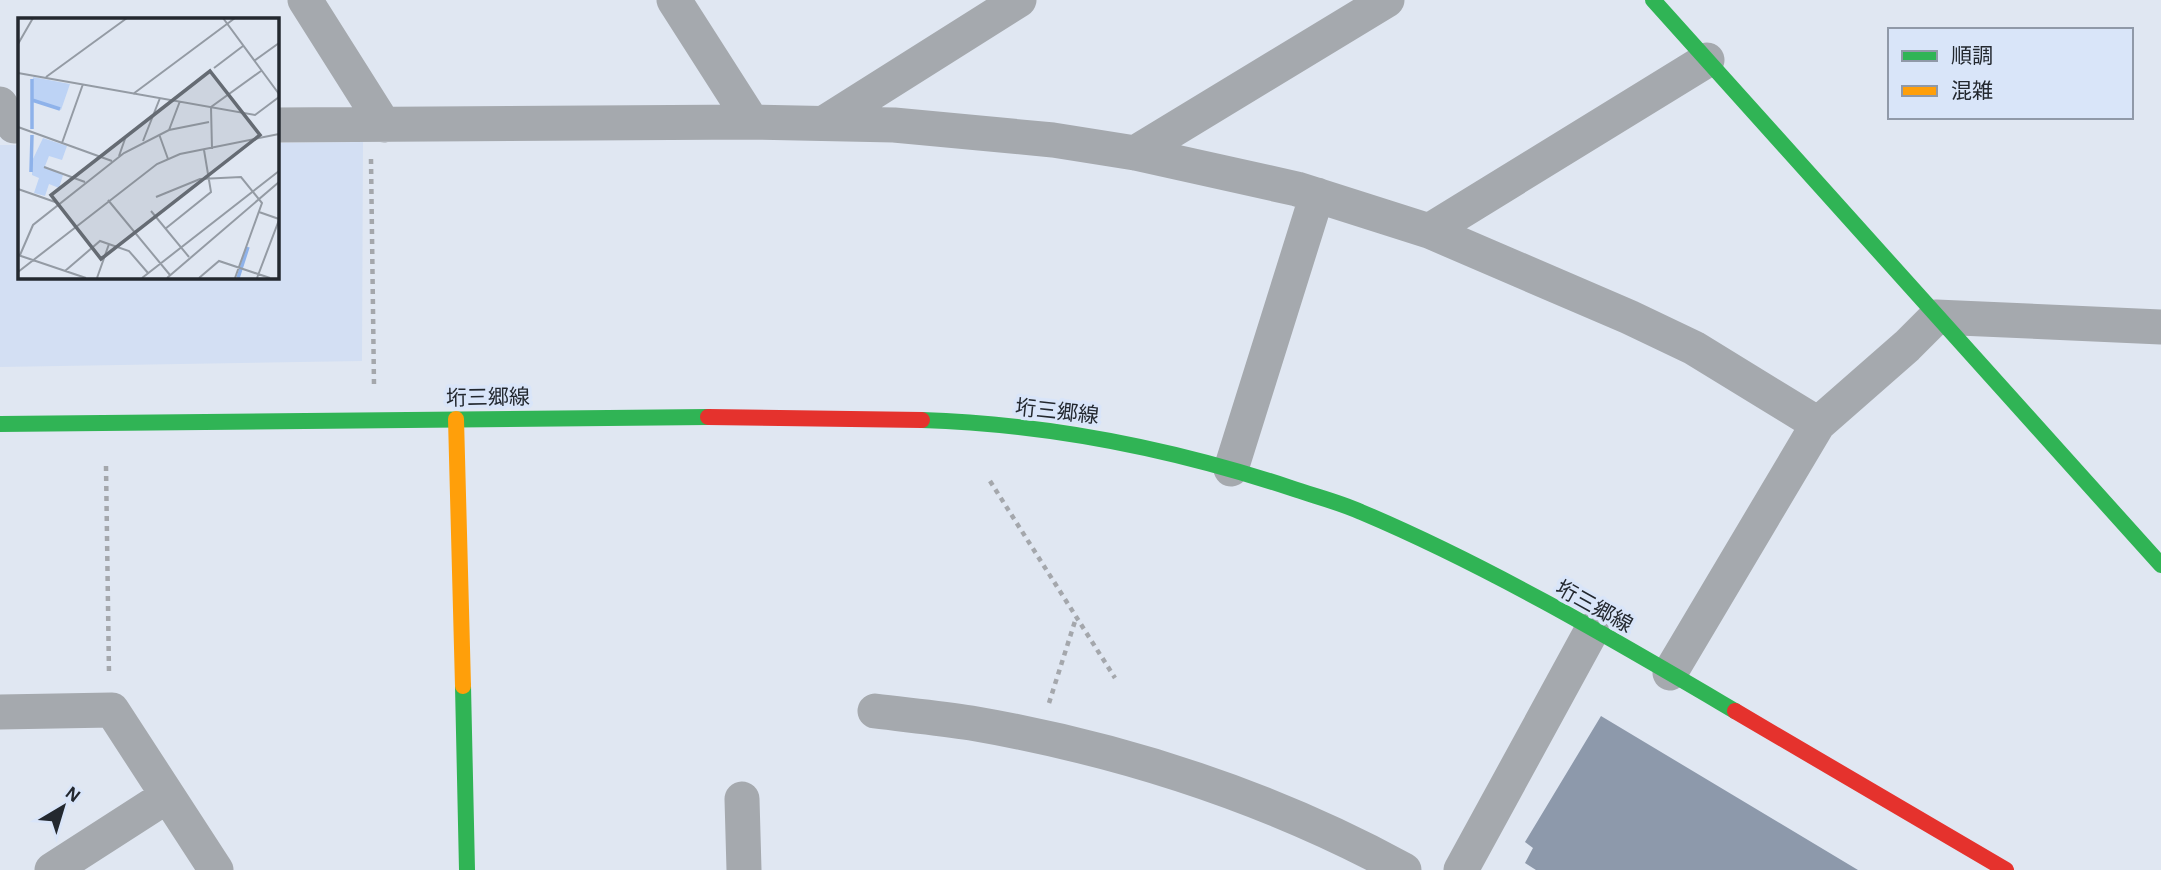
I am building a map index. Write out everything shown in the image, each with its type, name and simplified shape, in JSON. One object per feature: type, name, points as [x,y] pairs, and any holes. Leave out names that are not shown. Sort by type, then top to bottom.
[{"type":"street","points":[[305,0],[377,125]]},
{"type":"street","points":[[674,0],[752,122]]},
{"type":"street","points":[[824,123],[1019,0]]},
{"type":"street","points":[[1135,153],[1387,0]]},
{"type":"street","points":[[1653,0],[2161,565]]},
{"type":"street","points":[[1429,231],[1707,60]]},
{"type":"street","points":[[278,125],[752,122],[894,125],[1053,140],[1135,153],[1214,169],[1317,195],[1429,231],[1629,317],[1694,348],[1818,424]]},
{"type":"street","points":[[1231,469],[1317,195]]},
{"type":"street","points":[[1670,673],[1818,424],[1936,317],[2161,327]]},
{"type":"street","name":"垳三郷線","points":[[0,424],[770,416],[949,421],[1108,439],[1231,469],[1359,510],[1466,560],[1670,673],[2007,870]]},
{"type":"street","points":[[456,419],[467,870]]},
{"type":"street","points":[[1461,870],[1592,630]]},
{"type":"street","points":[[0,712],[110,710],[216,870]]},
{"type":"street","points":[[876,711],[970,723],[1095,750],[1153,766],[1267,805],[1365,849],[1404,870]]},
{"type":"street","points":[[52,870],[167,796]]},
{"type":"street","points":[[742,799],[744,870]]},
{"type":"path","points":[[374,386],[377,125]]},
{"type":"path","points":[[106,466],[110,710]]},
{"type":"path","points":[[990,481],[1115,678]]},
{"type":"path","points":[[1038,737],[1076,617]]},
{"type":"shaded area","points":[[363,142],[362,361],[0,367],[0,145],[18,145],[18,278],[278,278],[278,143]]},
{"type":"building","points":[[1601,716],[1858,870],[1536,870],[1525,863],[1533,848],[1525,842]]},
{"type":"traffic: fast","points":[[1653,0],[2161,565]]},
{"type":"traffic: fast","points":[[0,424],[708,417]]},
{"type":"traffic: fast","points":[[922,420],[969,422],[1063,433],[1155,450],[1246,474],[1344,505],[1505,580],[1735,711]]},
{"type":"traffic: fast","points":[[463,686],[467,870]]},
{"type":"traffic: slow","points":[[456,419],[463,686]]},
{"type":"traffic: jam","points":[[708,417],[922,420]]},
{"type":"traffic: jam","points":[[1735,711],[2006,870]]}]
